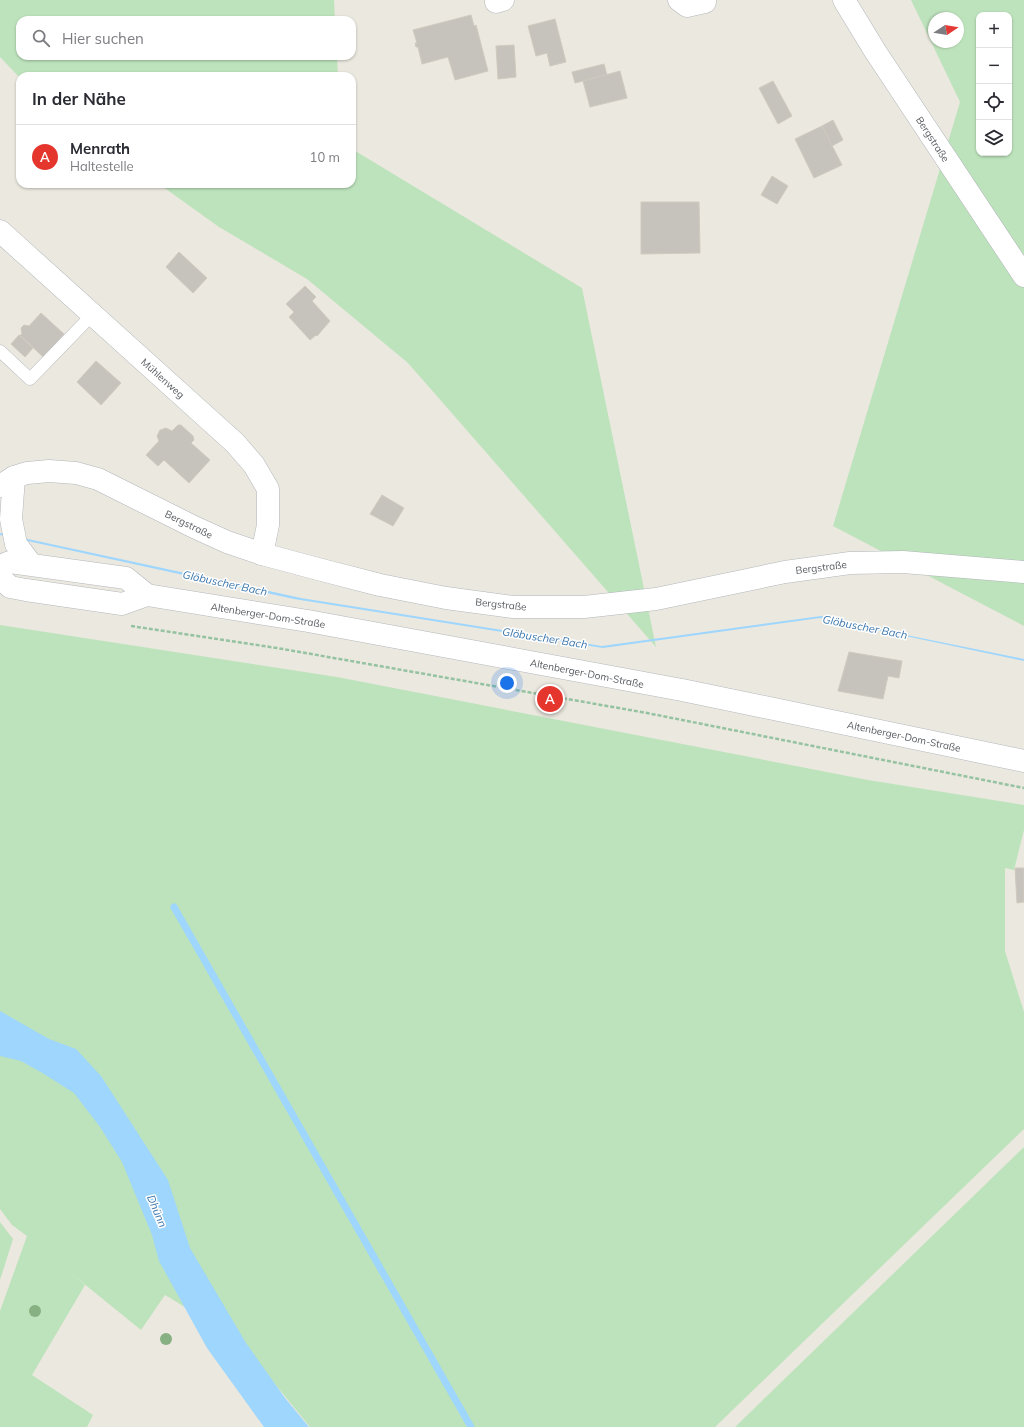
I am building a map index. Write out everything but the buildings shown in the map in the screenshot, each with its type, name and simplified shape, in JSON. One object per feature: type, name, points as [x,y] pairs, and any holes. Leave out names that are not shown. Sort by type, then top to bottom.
[{"type":"street","points":[[679,0],[686,6],[705,2],[705,0]]},
{"type":"street","name":"Bergstraße","points":[[844,0],[875,50],[1024,276]]},
{"type":"street","name":"Mühlenweg","points":[[0,231],[235,443],[254,465],[268,489],[268,525],[262,554]]},
{"type":"street","name":"Bergstraße","points":[[7,481],[27,473],[49,471],[76,473],[98,479],[194,527],[227,542],[262,554],[380,585],[446,598],[512,607],[584,607],[656,599],[785,572],[850,563],[903,562],[1024,572]]},
{"type":"street","points":[[7,481],[11,519],[16,544],[31,564]]},
{"type":"street","name":"Altenberger-Dom-Straße","points":[[0,566],[10,562],[126,578],[147,595]]},
{"type":"street","name":"Altenberger-Dom-Straße","points":[[0,577],[10,587],[122,604],[147,595],[308,621],[675,689],[1024,761]]},
{"type":"lane","points":[[0,351],[30,379],[92,314]]},
{"type":"path","points":[[124,625],[277,648],[647,713],[1024,788]]},
{"type":"green space","points":[[0,0],[334,0],[335,16],[16,16],[16,60],[337,60],[338,72],[16,72],[16,74],[0,57]]},
{"type":"green space","points":[[911,0],[1024,0],[1024,626],[833,526],[960,102],[934,48],[964,48],[964,12],[928,12],[928,35]]},
{"type":"green space","points":[[356,151],[582,288],[656,647],[408,363],[307,279],[219,227],[165,188],[356,188]]},
{"type":"green space","points":[[0,625],[337,677],[868,780],[1024,805],[1024,830],[1014,870],[1005,868],[1005,951],[1024,1012],[1024,1129],[715,1427],[310,1427],[239,1340],[165,1295],[141,1330],[67,1270],[85,1285],[32,1375],[93,1415],[87,1427],[0,1427],[0,1311],[27,1236],[12,1225],[0,1209]]},
{"type":"green space","points":[[1024,1147],[1024,1427],[735,1427]]},
{"type":"green space","points":[[0,1222],[13,1239],[0,1280]]},
{"type":"water","name":"Glöbuscher Bach","points":[[0,533],[301,598],[602,646],[821,616],[1024,659],[1024,661],[820,618],[603,648],[294,599],[0,535]]},
{"type":"water","name":"Dhünn","points":[[0,1011],[49,1039],[76,1049],[101,1076],[168,1180],[190,1248],[246,1343],[285,1398],[309,1427],[264,1427],[207,1348],[159,1261],[152,1235],[122,1162],[100,1127],[74,1093],[21,1061],[0,1056]]},
{"type":"waterway","points":[[174,907],[471,1427]]},
{"type":"place","name":"Menrath","points":[[550,699]]}]
